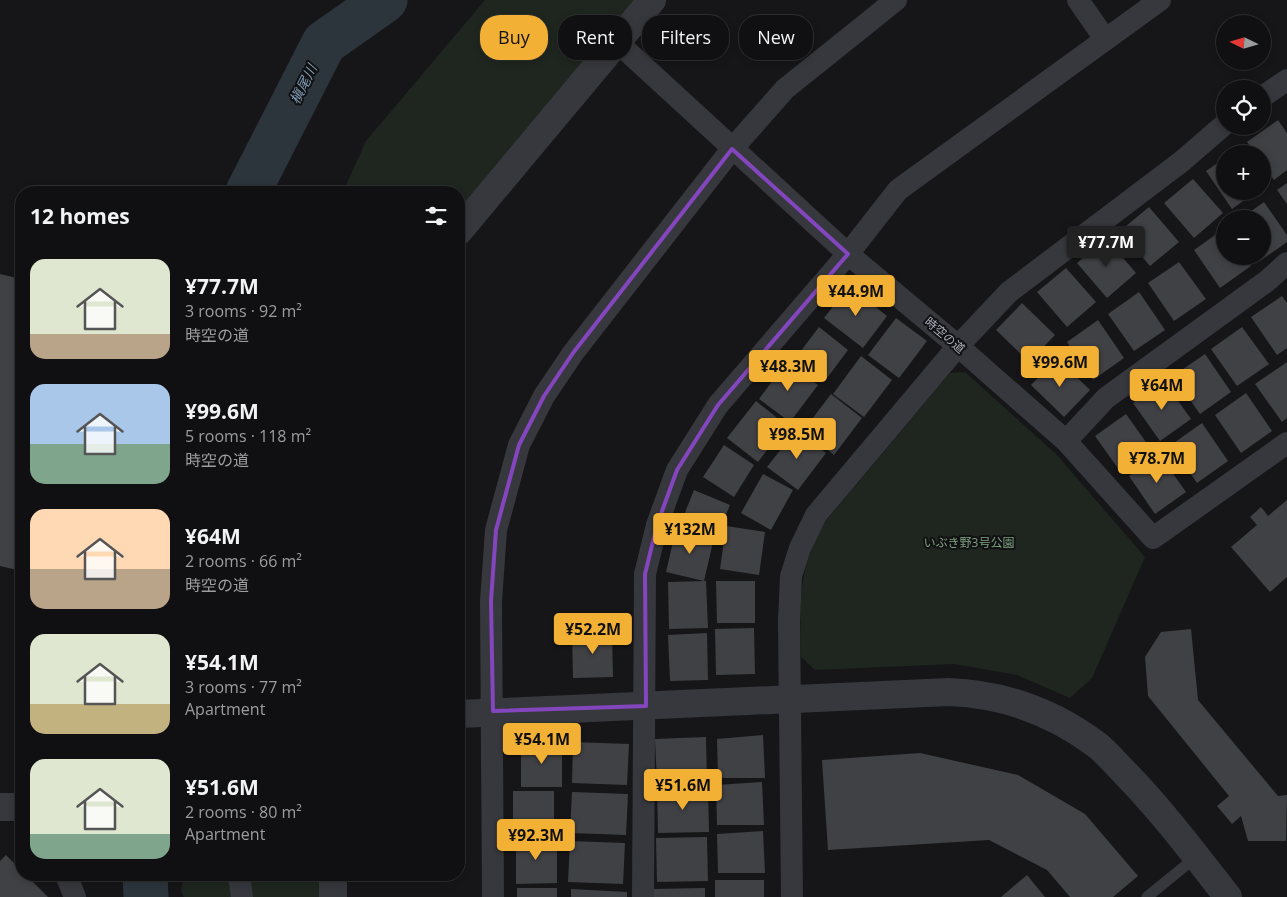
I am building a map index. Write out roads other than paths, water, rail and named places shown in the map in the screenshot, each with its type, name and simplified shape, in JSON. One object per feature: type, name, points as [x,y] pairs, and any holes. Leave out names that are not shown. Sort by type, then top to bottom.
[{"type":"street","points":[[632,23],[652,0]]},
{"type":"street","points":[[493,897],[491,601],[496,530],[520,445],[544,396],[573,353],[732,149],[785,90],[896,0]]},
{"type":"street","points":[[1078,0],[1104,39]]},
{"type":"street","points":[[643,897],[646,706],[645,574],[656,525],[677,470],[718,405],[848,254],[898,190],[1160,0]]},
{"type":"street","name":"時空の道","points":[[632,56],[848,254],[958,346],[1066,441],[1153,538],[1287,443]]},
{"type":"street","points":[[465,224],[600,60]]},
{"type":"street","points":[[1271,91],[1287,80]]},
{"type":"street","points":[[792,897],[789,620],[791,576],[804,540],[816,515],[958,346],[1009,292],[1181,162],[1216,132]]},
{"type":"street","points":[[1066,441],[1106,398],[1268,281],[1287,263]]},
{"type":"street","points":[[465,713],[791,698],[949,692],[980,693],[1019,703],[1060,721],[1098,745],[1151,800],[1225,896]]},
{"type":"street","points":[[0,807],[15,807]]},
{"type":"street","points":[[68,881],[75,897]]},
{"type":"street","points":[[240,881],[242,897]]},
{"type":"street","points":[[333,881],[333,897]]},
{"type":"lane","points":[[1147,897],[1196,857]]},
{"type":"waterway","name":"槇尾川","points":[[251,186],[324,43],[385,0]]},
{"type":"waterway","name":"槇尾川","points":[[145,881],[146,897]]},
{"type":"park label","name":"いぶき野3号公園","points":[[969,542]]}]
